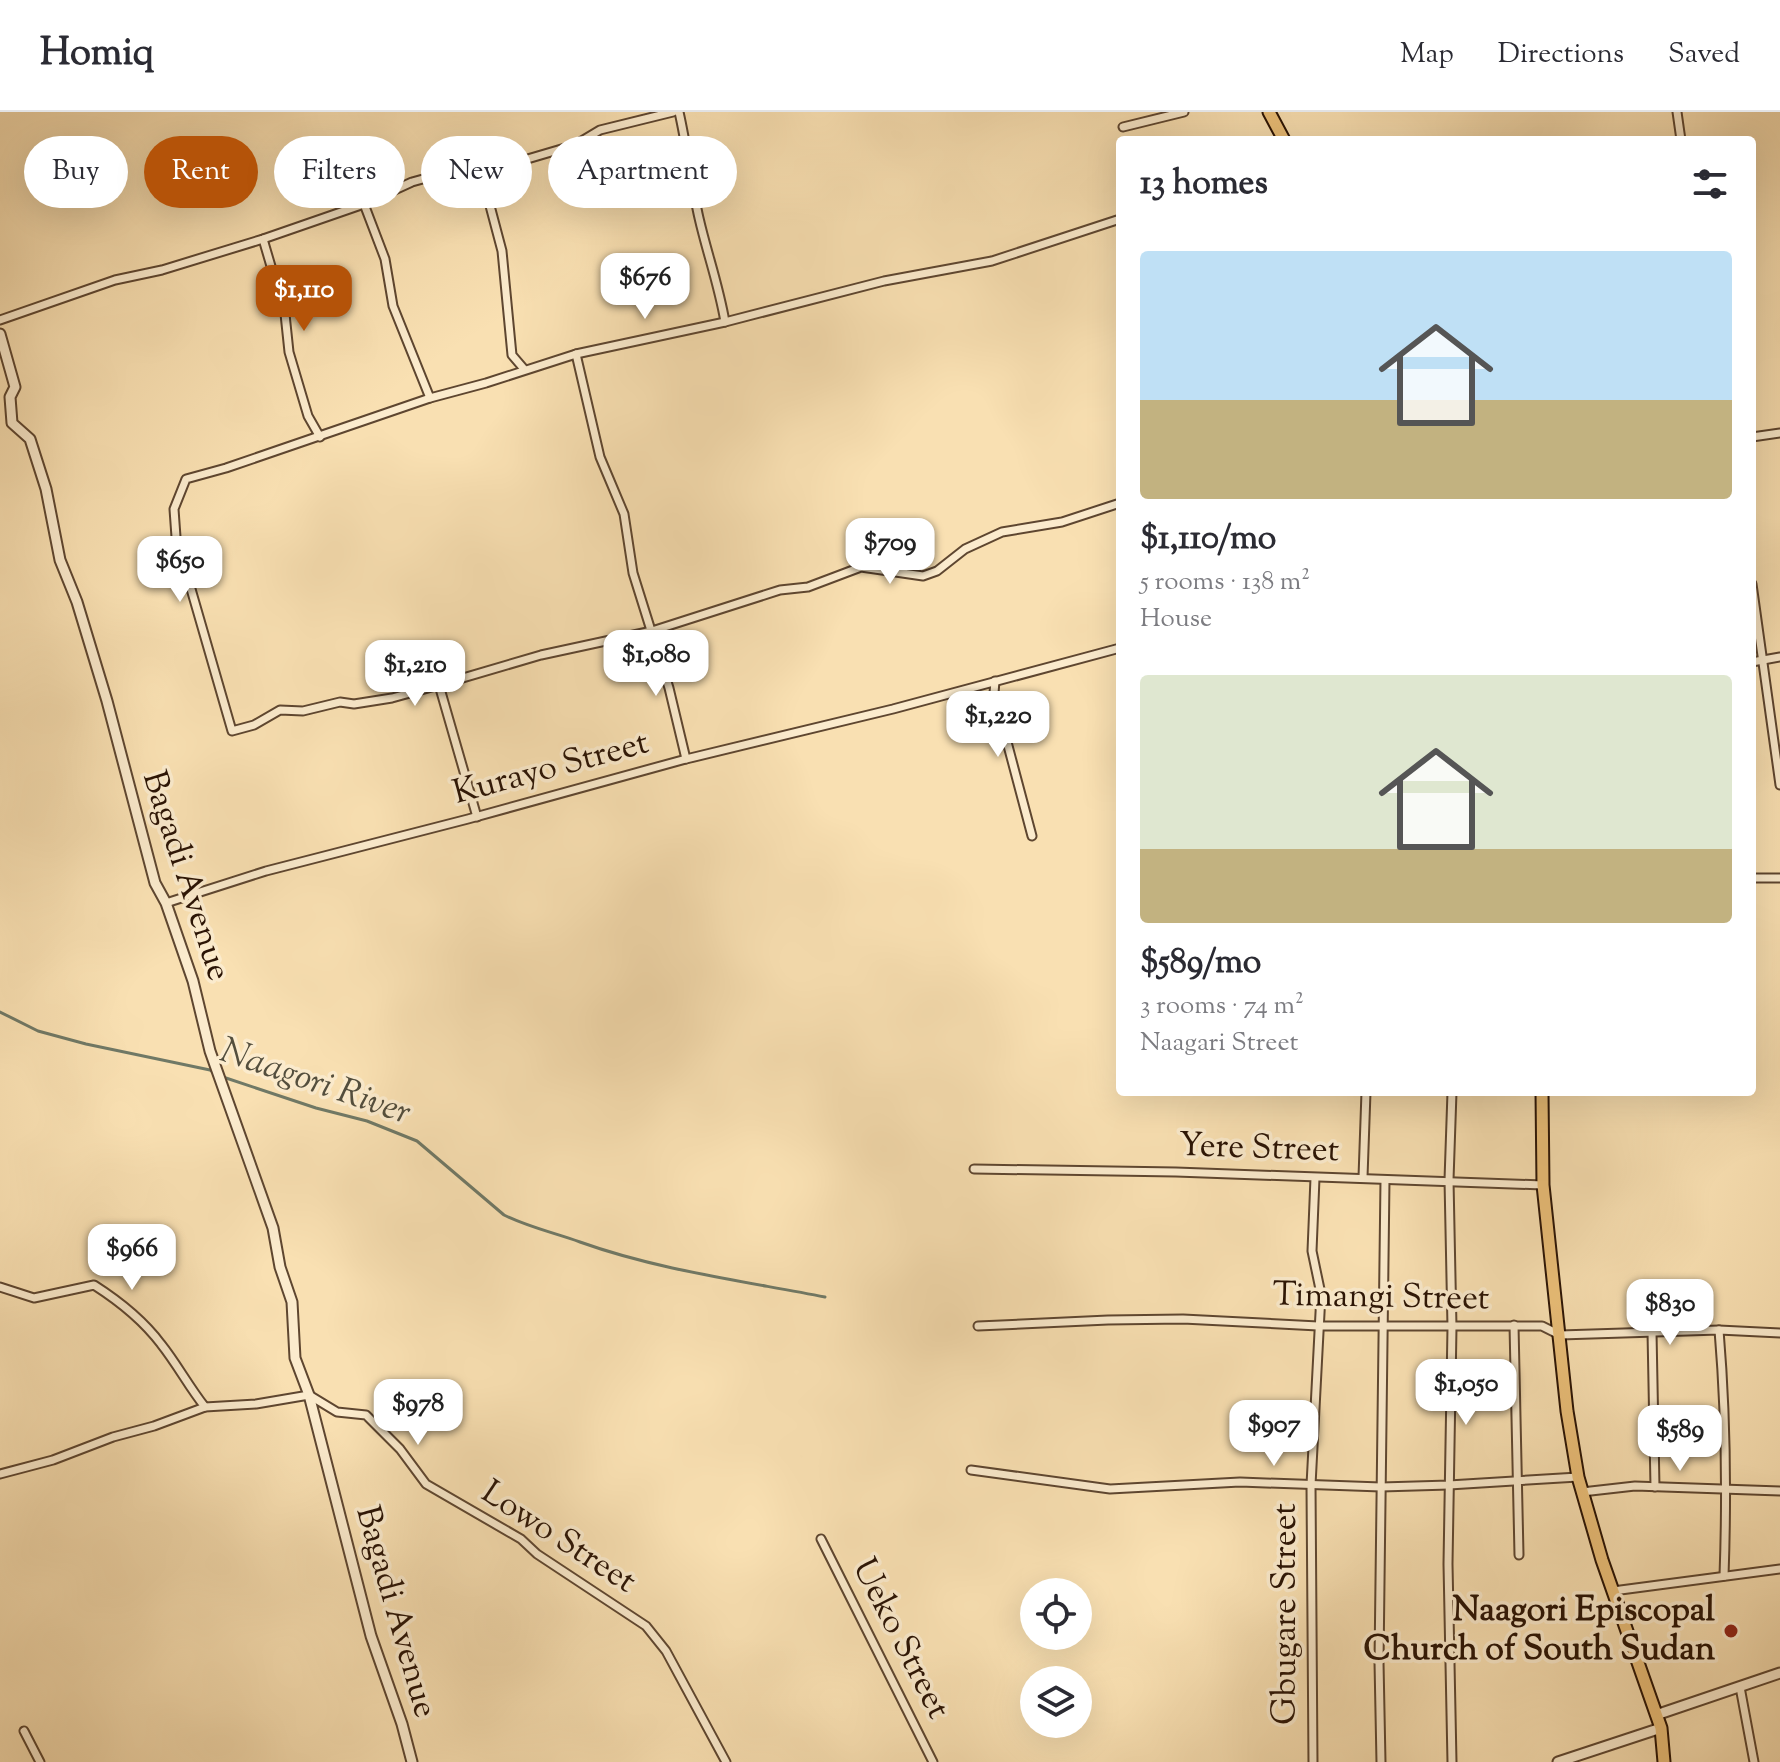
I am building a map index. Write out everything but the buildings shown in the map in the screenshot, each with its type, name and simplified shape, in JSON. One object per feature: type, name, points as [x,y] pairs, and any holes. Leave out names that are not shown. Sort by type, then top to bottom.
[{"type":"main road","points":[[1269,112],[1282,136]]},
{"type":"main road","points":[[1542,1096],[1543,1185],[1567,1411],[1578,1477],[1613,1591],[1661,1728],[1664,1762]]},
{"type":"street","points":[[532,158],[575,145],[600,130],[676,112],[688,150],[699,218],[719,286],[725,322]]},
{"type":"street","points":[[1123,127],[1184,112]]},
{"type":"street","points":[[1677,112],[1680,136]]},
{"type":"street","points":[[0,320],[115,280],[162,270],[352,208]]},
{"type":"street","points":[[366,208],[385,259],[393,306],[430,398]]},
{"type":"street","points":[[491,208],[502,251],[512,355],[524,369]]},
{"type":"street","points":[[1116,220],[992,261],[884,281],[524,369],[186,479],[174,509],[176,537],[232,731],[254,725],[280,710],[303,711],[340,702],[354,704],[392,698],[541,655],[652,631],[780,590],[808,587],[861,567],[923,576],[937,571],[965,549],[1002,532],[1062,522],[1116,504]]},
{"type":"street","points":[[263,239],[285,314],[289,352],[308,416],[320,437]]},
{"type":"street","name":"Bagadi Avenue","points":[[0,334],[15,387],[10,397],[12,423],[30,439],[46,489],[60,560],[77,602],[107,701],[155,883],[166,903],[193,981],[210,1051],[273,1228],[280,1267],[292,1302],[295,1358],[309,1395],[371,1636],[412,1762]]},
{"type":"street","points":[[576,354],[600,457],[624,514],[633,573],[669,688],[686,759]]},
{"type":"street","points":[[1756,436],[1780,433]]},
{"type":"street","points":[[1756,609],[1780,785]]},
{"type":"street","name":"Kurayo Street","points":[[166,903],[183,895],[686,759],[1116,649]]},
{"type":"street","points":[[1756,661],[1780,657]]},
{"type":"street","points":[[995,681],[994,693],[1032,836]]},
{"type":"street","points":[[439,685],[477,817]]},
{"type":"street","points":[[1756,878],[1780,878]]},
{"type":"street","points":[[1363,1177],[1366,1096]]},
{"type":"street","points":[[1452,1096],[1448,1564],[1452,1762]]},
{"type":"street","name":"Yere Street","points":[[974,1169],[1363,1177],[1543,1185]]},
{"type":"street","name":"Gbugare Street","points":[[1313,1762],[1311,1485],[1321,1294],[1312,1251],[1315,1178]]},
{"type":"street","points":[[1381,1762],[1379,1662],[1385,1180]]},
{"type":"street","points":[[0,1287],[34,1298],[94,1285],[119,1300],[161,1343],[205,1407]]},
{"type":"street","name":"Timangi Street","points":[[978,1326],[1138,1319],[1318,1326],[1542,1326],[1560,1335],[1719,1330],[1780,1333]]},
{"type":"street","points":[[1514,1325],[1519,1555]]},
{"type":"street","points":[[1719,1330],[1727,1489],[1724,1576]]},
{"type":"street","points":[[1652,1332],[1655,1487]]},
{"type":"street","points":[[0,1474],[53,1460],[205,1407],[256,1404],[309,1395]]},
{"type":"street","name":"Lowo Street","points":[[309,1395],[337,1412],[366,1415],[400,1449],[426,1484],[521,1539],[537,1554],[646,1626],[666,1651],[726,1762]]},
{"type":"street","points":[[971,1470],[1110,1489],[1240,1482],[1381,1487],[1578,1477]]},
{"type":"street","points":[[1582,1492],[1635,1486],[1780,1491]]},
{"type":"street","name":"Ueko Street","points":[[821,1539],[933,1762]]},
{"type":"street","points":[[1613,1591],[1780,1569]]},
{"type":"street","points":[[1656,1715],[1780,1673]]},
{"type":"street","points":[[1740,1687],[1754,1762]]},
{"type":"street","points":[[1558,1762],[1661,1728]]},
{"type":"street","points":[[24,1731],[40,1762]]},
{"type":"waterway","name":"Naagori River","points":[[0,1012],[38,1031],[210,1070],[216,1074]]},
{"type":"waterway","name":"Naagori River","points":[[223,1077],[316,1108],[367,1121],[417,1141],[504,1215],[522,1223],[640,1260],[825,1297]]},
{"type":"place","name":"Naagori Episcopal Church of South Sudan","points":[[1731,1631]]}]
